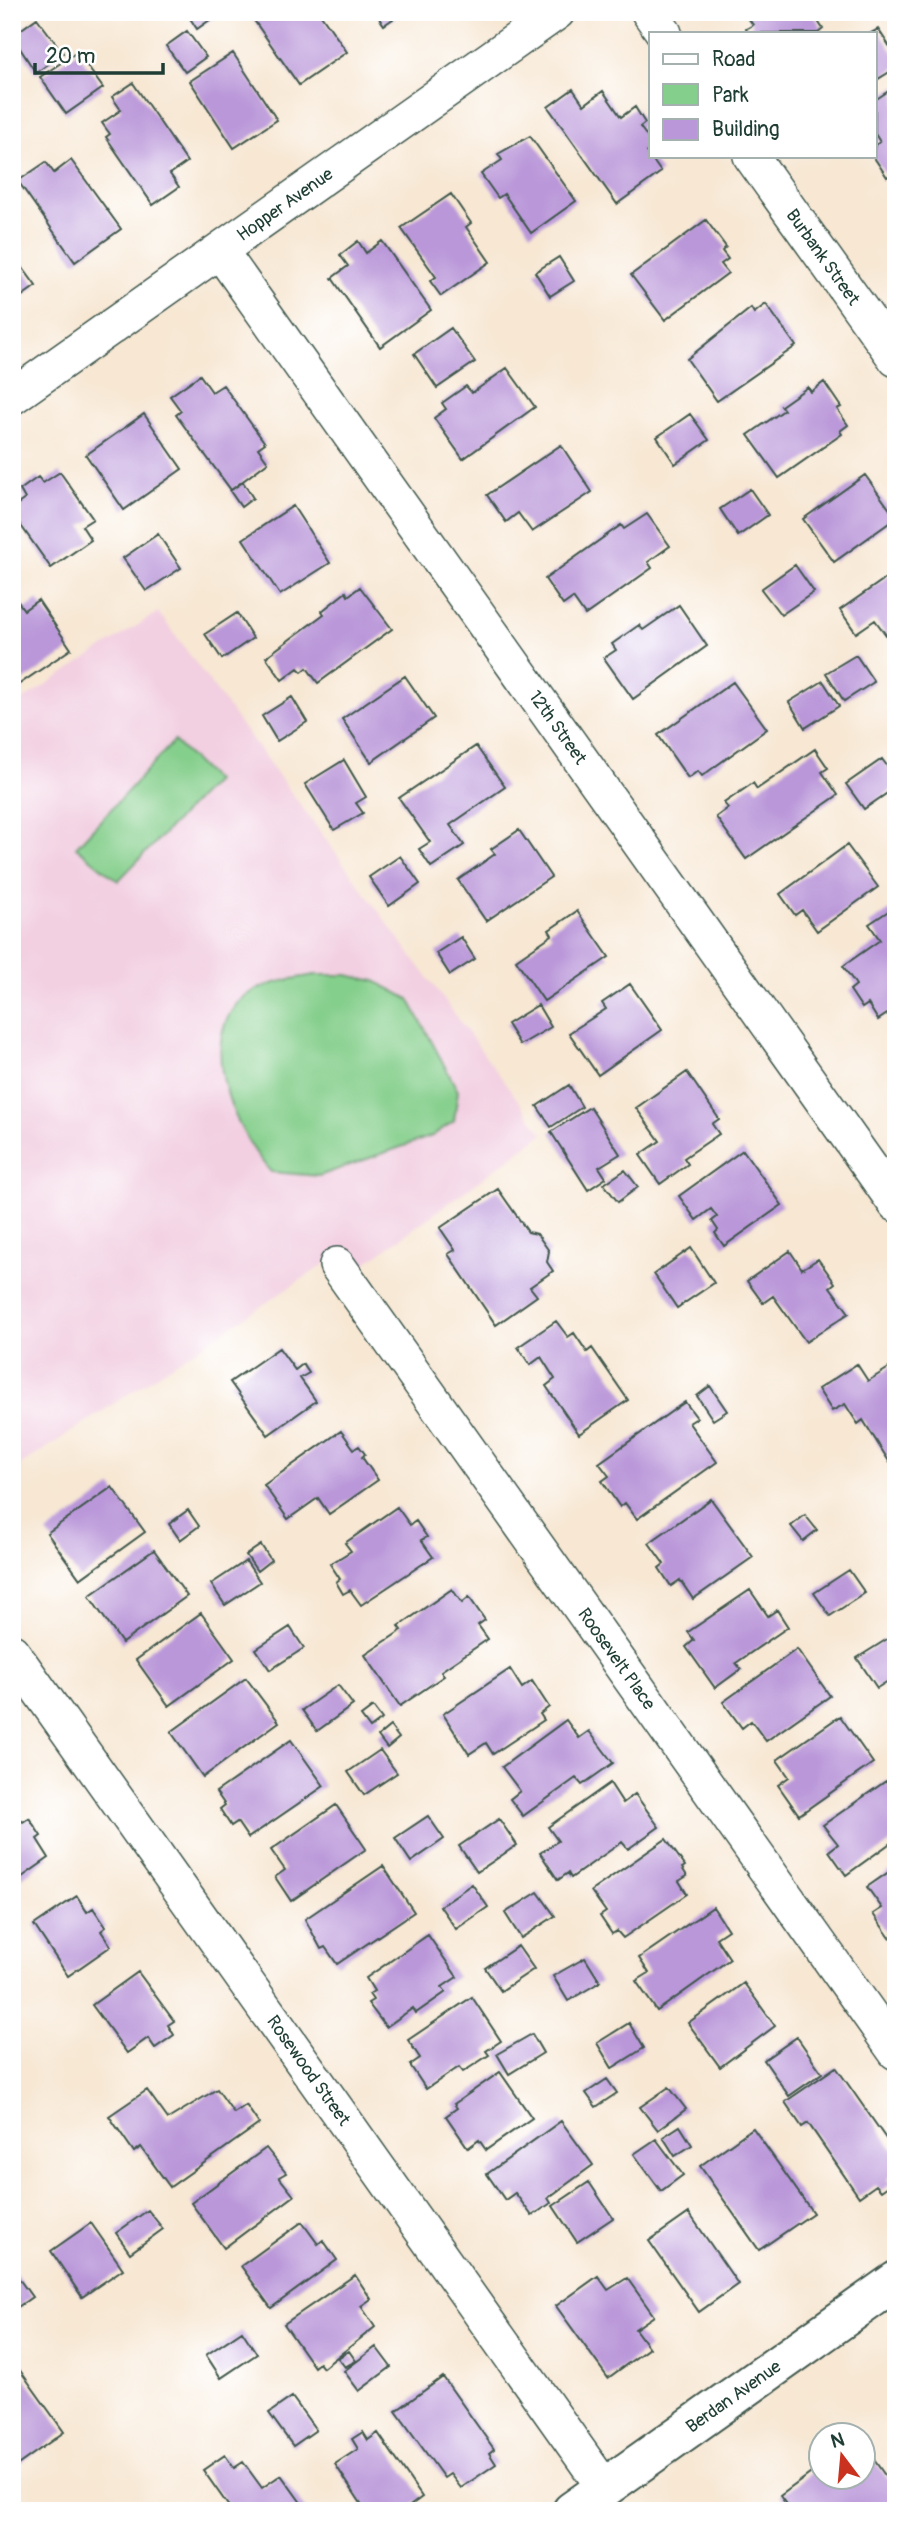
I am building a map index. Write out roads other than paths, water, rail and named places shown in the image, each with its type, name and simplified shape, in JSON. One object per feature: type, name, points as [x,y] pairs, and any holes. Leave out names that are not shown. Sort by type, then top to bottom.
[{"type":"street","name":"Hopper Avenue","points":[[12,397],[557,12]]},
{"type":"street","points":[[649,12],[663,32]]},
{"type":"street","name":"Burbank Street","points":[[752,158],[896,359]]},
{"type":"street","name":"12th Street","points":[[220,251],[896,1204]]},
{"type":"street","name":"Roosevelt Place","points":[[337,1265],[896,2052]]},
{"type":"street","name":"Rosewood Street","points":[[12,1652],[604,2487]]},
{"type":"street","name":"Berdan Avenue","points":[[572,2511],[896,2281]]}]
